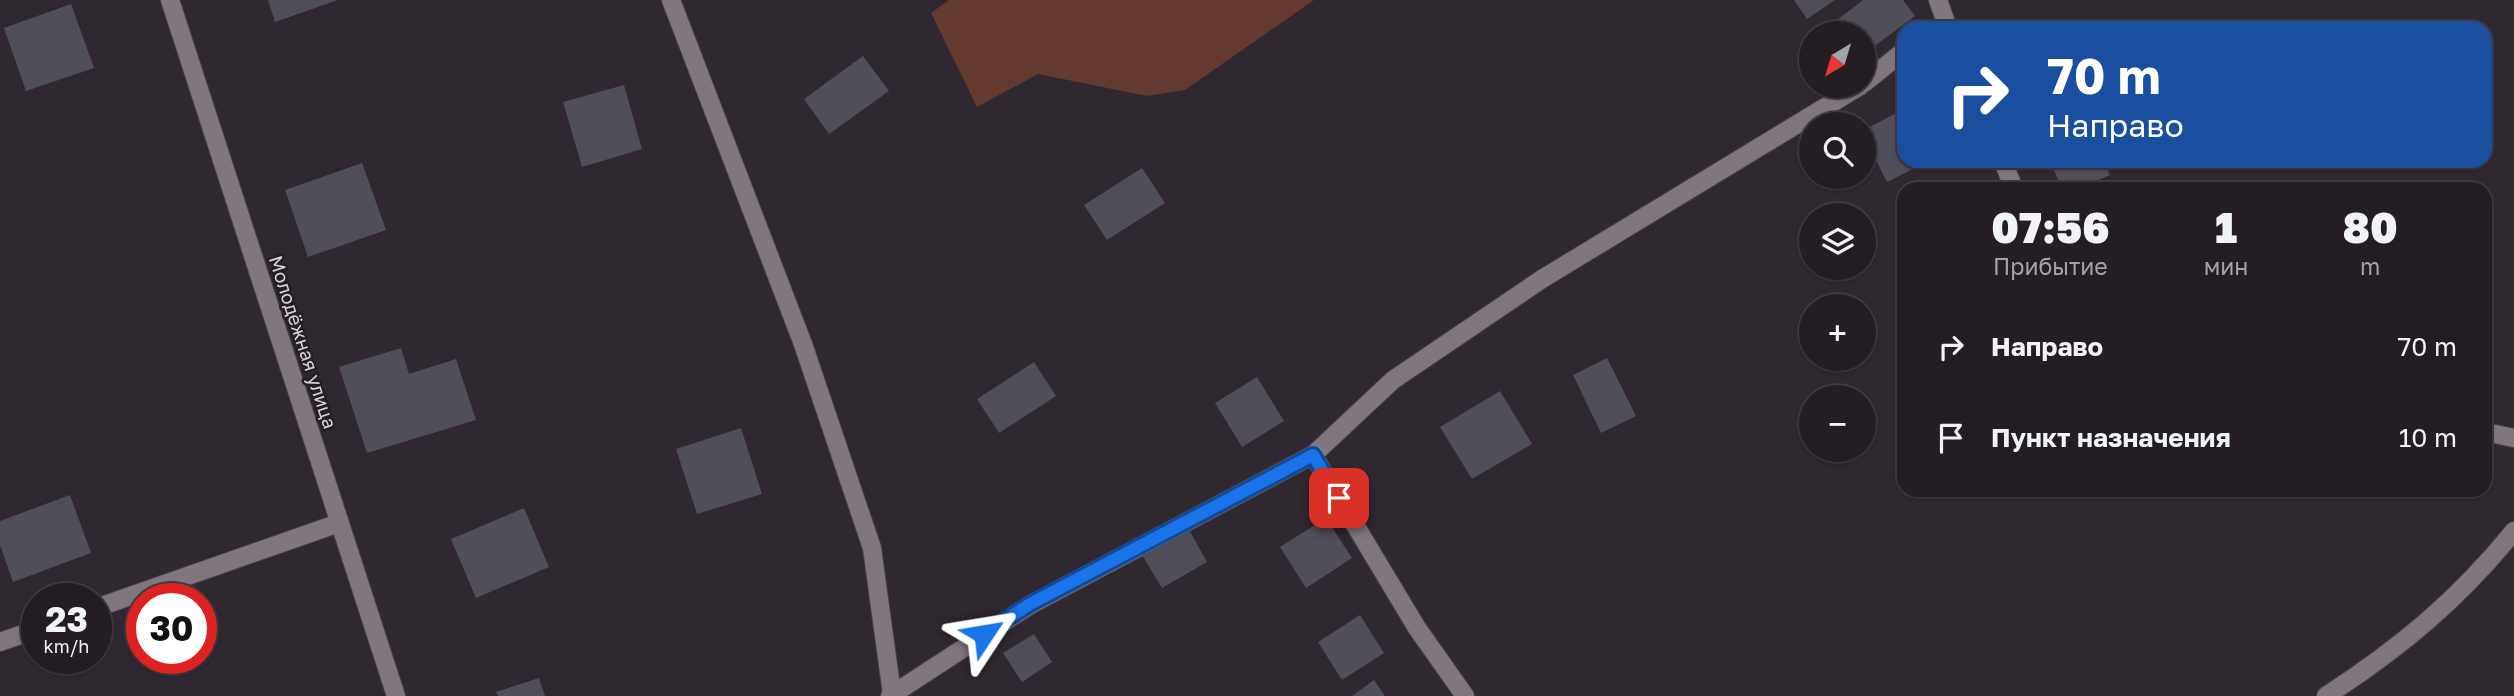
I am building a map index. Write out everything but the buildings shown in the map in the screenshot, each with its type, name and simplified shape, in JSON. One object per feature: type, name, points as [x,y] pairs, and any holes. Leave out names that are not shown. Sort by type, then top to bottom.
[{"type":"street","name":"Молодёжная улица","points":[[170,0],[396,696]]},
{"type":"street","points":[[671,0],[803,344],[872,548],[891,695],[1030,604],[1313,455],[1393,380],[1542,279],[1839,98]]},
{"type":"street","points":[[1938,0],[1941,21]]},
{"type":"street","points":[[1876,73],[1897,56]]},
{"type":"street","points":[[2492,433],[2514,438]]},
{"type":"street","points":[[1313,455],[1417,628],[1465,696]]},
{"type":"street","points":[[112,602],[339,523]]},
{"type":"street","points":[[2326,696],[2417,633],[2484,569],[2514,531]]},
{"type":"street","points":[[0,642],[21,635]]},
{"type":"shaded area","points":[[949,0],[1314,0],[1185,90],[1147,96],[1038,74],[977,107],[931,13]]},
{"type":"route","points":[[984,634],[1030,604],[1313,455],[1339,498]]}]
